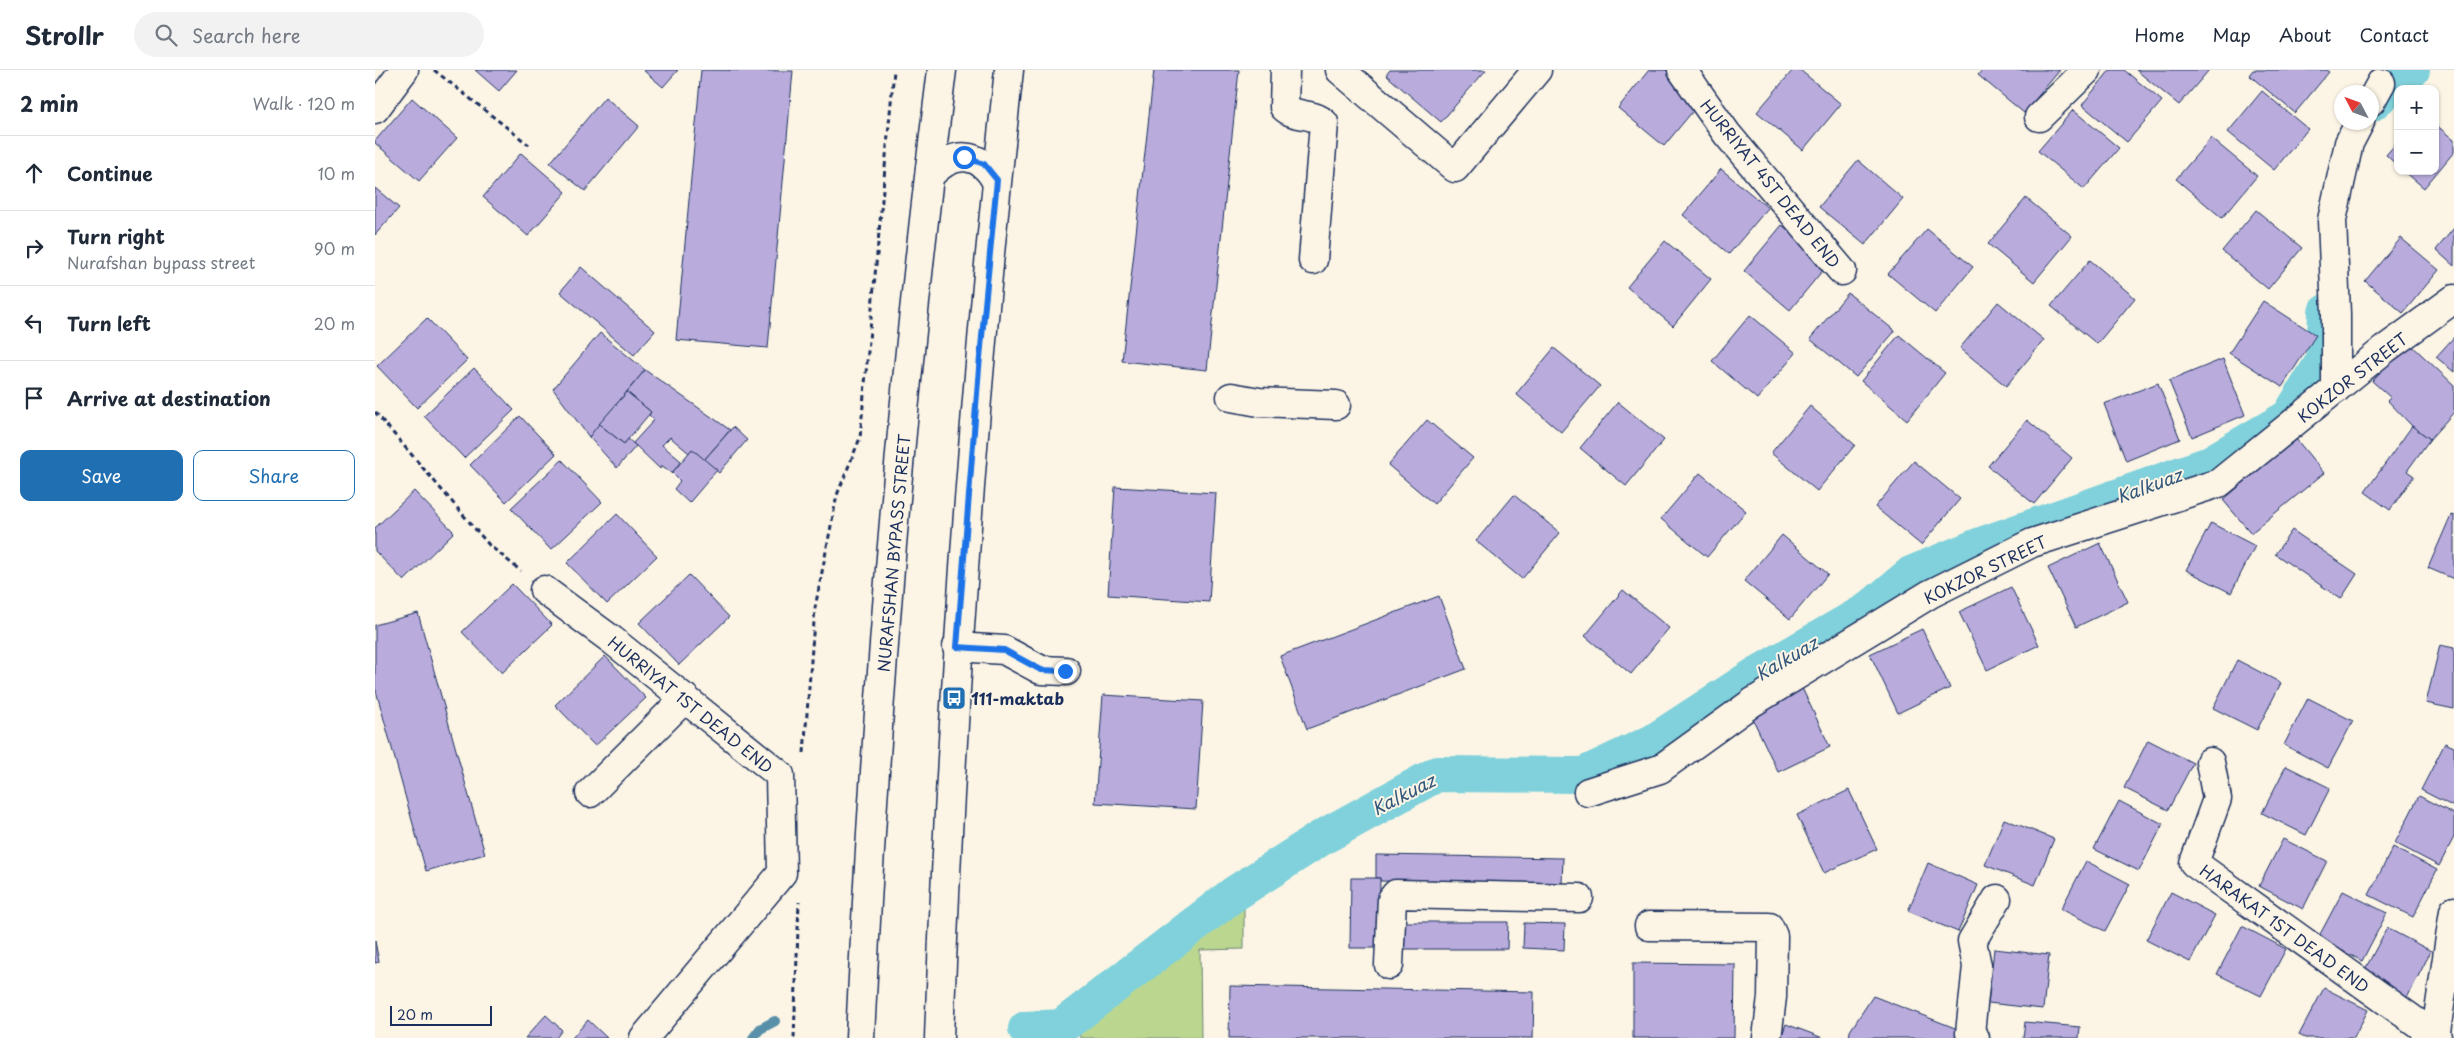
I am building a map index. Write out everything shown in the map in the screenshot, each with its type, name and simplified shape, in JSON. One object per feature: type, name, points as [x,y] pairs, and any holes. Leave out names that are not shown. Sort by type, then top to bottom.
[{"type":"street","points":[[375,109],[404,70]]},
{"type":"street","name":"NURAFSHAN BYPASS STREET","points":[[860,1038],[867,894],[889,590],[942,70]]},
{"type":"street","points":[[939,1038],[946,850],[957,647],[979,368],[1009,70]]},
{"type":"street","points":[[1285,70],[1284,107],[1290,113],[1319,118],[1324,123],[1313,260]]},
{"type":"street","points":[[1340,70],[1455,168],[1537,70]]},
{"type":"street","name":"HURRIYAT 4ST DEAD END","points":[[1682,70],[1727,134],[1843,271]]},
{"type":"street","points":[[2039,117],[2087,70]]},
{"type":"street","points":[[2336,389],[2336,314],[2332,220],[2349,144],[2356,130]]},
{"type":"street","points":[[930,175],[945,161],[964,157],[984,164],[997,180]]},
{"type":"street","name":"KOKZOR STREET","points":[[1588,792],[1660,769],[1753,702],[1930,594],[2031,543],[2219,484],[2385,349],[2454,299]]},
{"type":"street","points":[[1231,397],[1259,402],[1336,405]]},
{"type":"street","name":"HURRIYAT 1ST DEAD END","points":[[544,590],[685,698],[780,775],[782,873],[644,1038]]},
{"type":"street","points":[[957,647],[1004,650],[1041,670],[1065,671]]},
{"type":"street","points":[[590,793],[685,698]]},
{"type":"street","name":"HARAKAT 1ST DEAD END","points":[[2210,762],[2217,799],[2194,863],[2436,1037]]},
{"type":"street","points":[[1389,964],[1392,899],[1396,894],[1579,898]]},
{"type":"street","points":[[1975,1038],[1970,1033],[1977,966],[1972,941],[1997,899]]},
{"type":"street","points":[[2436,1037],[2454,912]]},
{"type":"street","points":[[1649,926],[1769,927],[1773,936],[1772,997],[1767,1038]]},
{"type":"path","points":[[434,70],[529,145]]},
{"type":"path","points":[[804,762],[815,608],[837,495],[860,438],[894,70]]},
{"type":"path","points":[[375,412],[489,545],[544,590]]},
{"type":"path","points":[[794,1038],[799,900]]},
{"type":"green space","points":[[1244,905],[1244,949],[1200,950],[1201,1038],[1080,1038],[1079,1031]]},
{"type":"building","points":[[475,70],[517,70],[499,91]]},
{"type":"building","points":[[643,70],[678,70],[663,87]]},
{"type":"building","points":[[701,70],[793,71],[768,348],[676,340]]},
{"type":"building","points":[[1154,70],[1239,70],[1207,370],[1122,361]]},
{"type":"building","points":[[1390,70],[1486,70],[1441,122],[1386,75]]},
{"type":"building","points":[[1649,70],[1666,70],[1702,100],[1664,146],[1618,108]]},
{"type":"building","points":[[1793,70],[1800,70],[1841,104],[1803,150],[1757,112]]},
{"type":"building","points":[[1982,70],[2060,70],[2024,113],[1978,75]]},
{"type":"building","points":[[2110,70],[2124,70],[2162,101],[2127,142],[2082,105]]},
{"type":"building","points":[[2136,70],[2209,70],[2179,105]]},
{"type":"building","points":[[2253,70],[2326,70],[2329,72],[2295,113],[2249,75]]},
{"type":"building","points":[[2262,91],[2308,129],[2274,170],[2228,132]]},
{"type":"building","points":[[605,97],[639,126],[585,191],[550,163]]},
{"type":"building","points":[[412,98],[457,138],[419,181],[375,143]]},
{"type":"building","points":[[2073,110],[2119,148],[2084,189],[2038,151]]},
{"type":"building","points":[[2439,127],[2454,140],[2454,152],[2439,170]]},
{"type":"building","points":[[2211,138],[2257,176],[2222,218],[2176,179]]},
{"type":"building","points":[[2394,146],[2394,162],[2386,155]]},
{"type":"building","points":[[521,153],[566,192],[528,236],[483,197]]},
{"type":"building","points":[[1858,160],[1903,199],[1865,245],[1819,207]]},
{"type":"building","points":[[1721,169],[1768,208],[1729,254],[1683,215]]},
{"type":"building","points":[[2409,175],[2435,175],[2424,188]]},
{"type":"building","points":[[375,188],[399,208],[375,235]]},
{"type":"building","points":[[2026,198],[2072,236],[2034,282],[1988,244]]},
{"type":"building","points":[[2256,210],[2302,248],[2268,289],[2222,251]]},
{"type":"building","points":[[1782,225],[1828,264],[1790,310],[1744,271]]},
{"type":"building","points":[[2454,228],[2454,266],[2436,250]]},
{"type":"building","points":[[1927,229],[1973,267],[1935,313],[1888,274]]},
{"type":"building","points":[[2401,238],[2439,270],[2403,313],[2365,281]]},
{"type":"building","points":[[1665,241],[1711,279],[1673,326],[1627,287]]},
{"type":"building","points":[[2090,260],[2135,298],[2097,344],[2051,306]]},
{"type":"building","points":[[581,267],[655,331],[634,355],[560,292]]},
{"type":"building","points":[[1848,293],[1895,331],[1856,377],[1810,339]]},
{"type":"building","points":[[2263,301],[2316,335],[2282,387],[2229,353]]},
{"type":"building","points":[[1998,302],[2044,340],[2006,386],[1960,348]]},
{"type":"building","points":[[1750,315],[1796,353],[1757,399],[1712,361]]},
{"type":"building","points":[[427,318],[467,360],[417,408],[377,366]]},
{"type":"building","points":[[600,333],[645,370],[589,437],[553,389]]},
{"type":"building","points":[[1899,335],[1945,373],[1907,420],[1861,381]]},
{"type":"building","points":[[2454,337],[2454,372],[2436,357]]},
{"type":"building","points":[[2408,342],[2454,385],[2454,412],[2430,439],[2412,426],[2388,401],[2391,398],[2372,381]]},
{"type":"building","points":[[1554,348],[1600,386],[1561,432],[1516,394]]},
{"type":"building","points":[[2223,359],[2245,415],[2192,437],[2169,381]]},
{"type":"building","points":[[474,368],[514,410],[464,458],[424,416]]},
{"type":"building","points":[[645,370],[730,430],[704,460],[692,449],[689,453],[670,437],[662,445],[681,461],[672,473],[661,465],[660,469],[633,443],[654,420],[649,415],[651,412],[627,392]]},
{"type":"building","points":[[2158,383],[2180,439],[2126,461],[2104,404]]},
{"type":"building","points":[[627,392],[651,412],[624,444],[599,424]]},
{"type":"building","points":[[1618,402],[1664,440],[1626,486],[1580,448]]},
{"type":"building","points":[[1810,406],[1855,445],[1817,491],[1771,453]]},
{"type":"building","points":[[520,416],[556,454],[506,502],[470,465]]},
{"type":"building","points":[[1427,420],[1473,458],[1434,504],[1388,465]]},
{"type":"building","points":[[2027,420],[2072,458],[2034,504],[1988,466]]},
{"type":"building","points":[[599,424],[624,444],[628,439],[636,446],[617,468],[589,437]]},
{"type":"building","points":[[2412,426],[2430,439],[2407,471],[2414,476],[2390,510],[2365,492]]},
{"type":"building","points":[[733,427],[747,440],[719,473],[704,460]]},
{"type":"building","points":[[2296,439],[2324,473],[2251,533],[2223,500]]},
{"type":"building","points":[[692,449],[717,470],[689,503],[674,489],[680,481],[672,473]]},
{"type":"building","points":[[562,460],[602,502],[551,550],[511,508]]},
{"type":"building","points":[[1914,461],[1960,499],[1921,545],[1875,507]]},
{"type":"building","points":[[1700,473],[1746,511],[1707,557],[1661,519]]},
{"type":"building","points":[[1115,487],[1216,493],[1209,602],[1108,595]]},
{"type":"building","points":[[414,491],[454,532],[404,581],[375,551],[375,528]]},
{"type":"building","points":[[1514,495],[1560,533],[1522,579],[1476,541]]},
{"type":"building","points":[[617,514],[657,556],[607,604],[567,563]]},
{"type":"building","points":[[2451,515],[2454,516],[2454,579],[2428,568]]},
{"type":"building","points":[[2211,523],[2255,546],[2231,593],[2186,570]]},
{"type":"building","points":[[2292,530],[2357,574],[2341,599],[2275,554]]},
{"type":"building","points":[[1782,535],[1828,574],[1790,619],[1744,581]]},
{"type":"building","points":[[2100,543],[2128,602],[2076,627],[2048,568]]},
{"type":"building","points":[[689,575],[729,617],[679,665],[639,623]]},
{"type":"building","points":[[512,584],[552,625],[502,673],[462,632]]},
{"type":"building","points":[[2011,587],[2039,645],[1987,670],[1959,612]]},
{"type":"building","points":[[1623,590],[1669,628],[1631,674],[1585,636]]},
{"type":"building","points":[[1439,596],[1466,669],[1307,729],[1280,656]]},
{"type":"building","points":[[418,613],[485,854],[426,871],[375,687],[375,625]]},
{"type":"building","points":[[1922,629],[1950,688],[1898,713],[1870,654]]},
{"type":"building","points":[[2440,645],[2454,648],[2454,709],[2426,703]]},
{"type":"building","points":[[605,656],[646,698],[595,746],[555,705]]},
{"type":"building","points":[[2237,660],[2281,683],[2257,730],[2213,708]]},
{"type":"building","points":[[1802,688],[1830,747],[1778,772],[1750,713]]},
{"type":"building","points":[[1103,695],[1203,701],[1196,809],[1095,803]]},
{"type":"building","points":[[2308,698],[2353,721],[2328,768],[2284,745]]},
{"type":"building","points":[[2148,740],[2193,763],[2168,810],[2124,788]]},
{"type":"building","points":[[2445,743],[2454,747],[2454,807],[2421,790]]},
{"type":"building","points":[[2286,766],[2330,788],[2306,835],[2262,813]]},
{"type":"building","points":[[1849,790],[1877,849],[1824,873],[1797,815]]},
{"type":"building","points":[[2419,796],[2454,814],[2454,837],[2439,866],[2395,843]]},
{"type":"building","points":[[2119,801],[2163,824],[2139,871],[2094,849]]},
{"type":"building","points":[[2004,819],[2054,839],[2035,885],[1985,865]]},
{"type":"building","points":[[2283,839],[2327,861],[2303,909],[2259,886]]},
{"type":"building","points":[[2393,847],[2437,870],[2413,917],[2369,895]]},
{"type":"building","points":[[1376,855],[1563,858],[1562,884],[1380,881],[1380,878],[1376,878]]},
{"type":"building","points":[[2086,861],[2130,884],[2105,931],[2061,909]]},
{"type":"building","points":[[1928,863],[1978,885],[1958,932],[1908,911]]},
{"type":"building","points":[[1351,878],[1380,878],[1379,948],[1350,948]]},
{"type":"building","points":[[2343,891],[2387,913],[2362,961],[2318,938]]},
{"type":"building","points":[[2171,892],[2215,915],[2190,962],[2146,940]]},
{"type":"building","points":[[1400,922],[1508,922],[1507,949],[1401,949]]},
{"type":"building","points":[[1524,923],[1565,924],[1564,950],[1523,948]]},
{"type":"building","points":[[2242,926],[2286,949],[2261,996],[2217,974]]},
{"type":"building","points":[[2387,928],[2431,951],[2407,998],[2362,975]]},
{"type":"building","points":[[375,941],[379,962],[375,963]]},
{"type":"building","points":[[1994,949],[2049,955],[2043,1009],[1988,1003]]},
{"type":"building","points":[[1633,963],[1735,964],[1734,1038],[1633,1038]]},
{"type":"building","points":[[1230,986],[1534,992],[1533,1038],[1229,1038]]},
{"type":"building","points":[[2324,988],[2368,1010],[2354,1038],[2305,1038],[2299,1035]]},
{"type":"building","points":[[1873,996],[1955,1028],[1964,1038],[1849,1038],[1850,1031]]},
{"type":"building","points":[[546,1015],[562,1030],[556,1038],[525,1038]]},
{"type":"building","points":[[588,1020],[607,1038],[572,1038]]},
{"type":"building","points":[[2025,1022],[2080,1027],[2079,1038],[2023,1038]]},
{"type":"building","points":[[1786,1024],[1823,1038],[1781,1038]]},
{"type":"waterway","name":"Kalkuaz","points":[[2379,97],[2412,70]]},
{"type":"waterway","name":"Kalkuaz","points":[[1026,1029],[1061,1027],[1234,894],[1321,838],[1437,774],[1583,775],[1653,742],[1754,676],[1868,610],[1911,574],[1981,545],[2207,465],[2289,417],[2324,360],[2326,312]]},
{"type":"waterway","name":"Kalkuaz","points":[[753,1038],[760,1029],[775,1021]]},
{"type":"place","name":"111-maktab","points":[[954,698]]},
{"type":"route","points":[[964,157],[975,159],[984,164],[997,180],[967,508],[957,647],[1004,650],[1041,670],[1065,671]]}]
